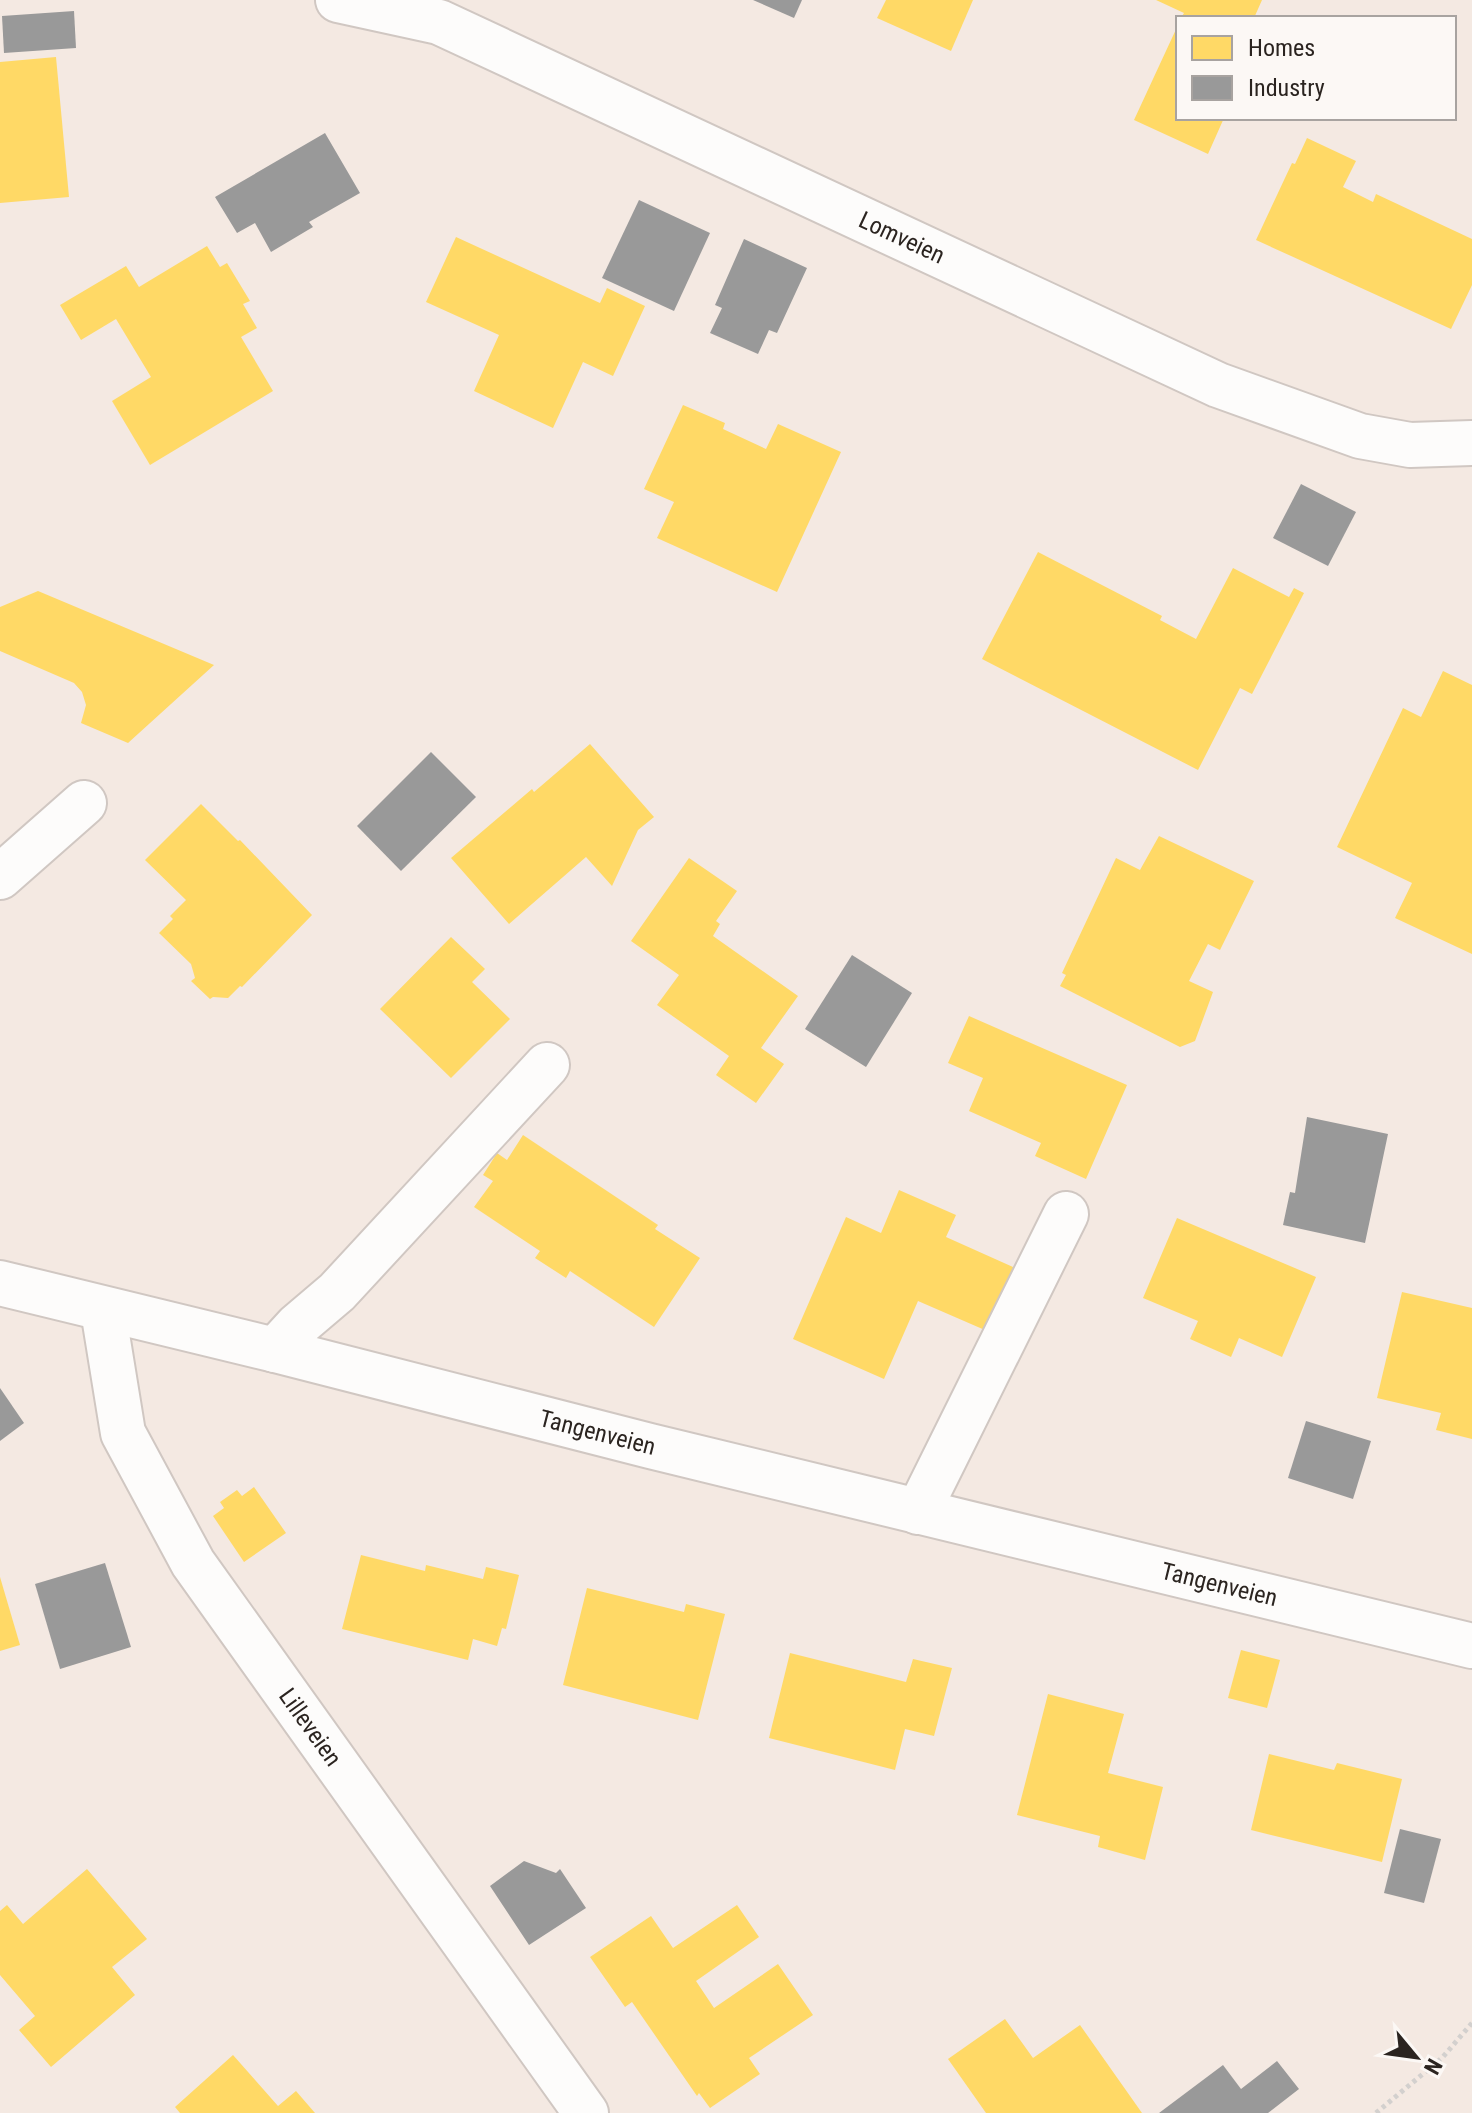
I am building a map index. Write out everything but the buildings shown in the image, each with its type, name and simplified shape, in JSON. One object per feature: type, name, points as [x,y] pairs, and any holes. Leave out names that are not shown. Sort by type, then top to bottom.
[{"type":"street","name":"Lomveien","points":[[338,0],[439,22],[1218,385],[1360,436],[1410,445],[1472,443]]},
{"type":"street","points":[[0,877],[84,803]]},
{"type":"street","points":[[275,1350],[297,1326],[337,1292],[547,1065]]},
{"type":"street","points":[[918,1512],[1066,1214]]},
{"type":"street","name":"Tangenveien","points":[[0,1283],[918,1512],[1472,1646]]},
{"type":"street","name":"Lilleveien","points":[[103,1310],[123,1433],[193,1563],[586,2113]]},
{"type":"path","points":[[1376,2113],[1442,2058],[1472,2023]]}]
